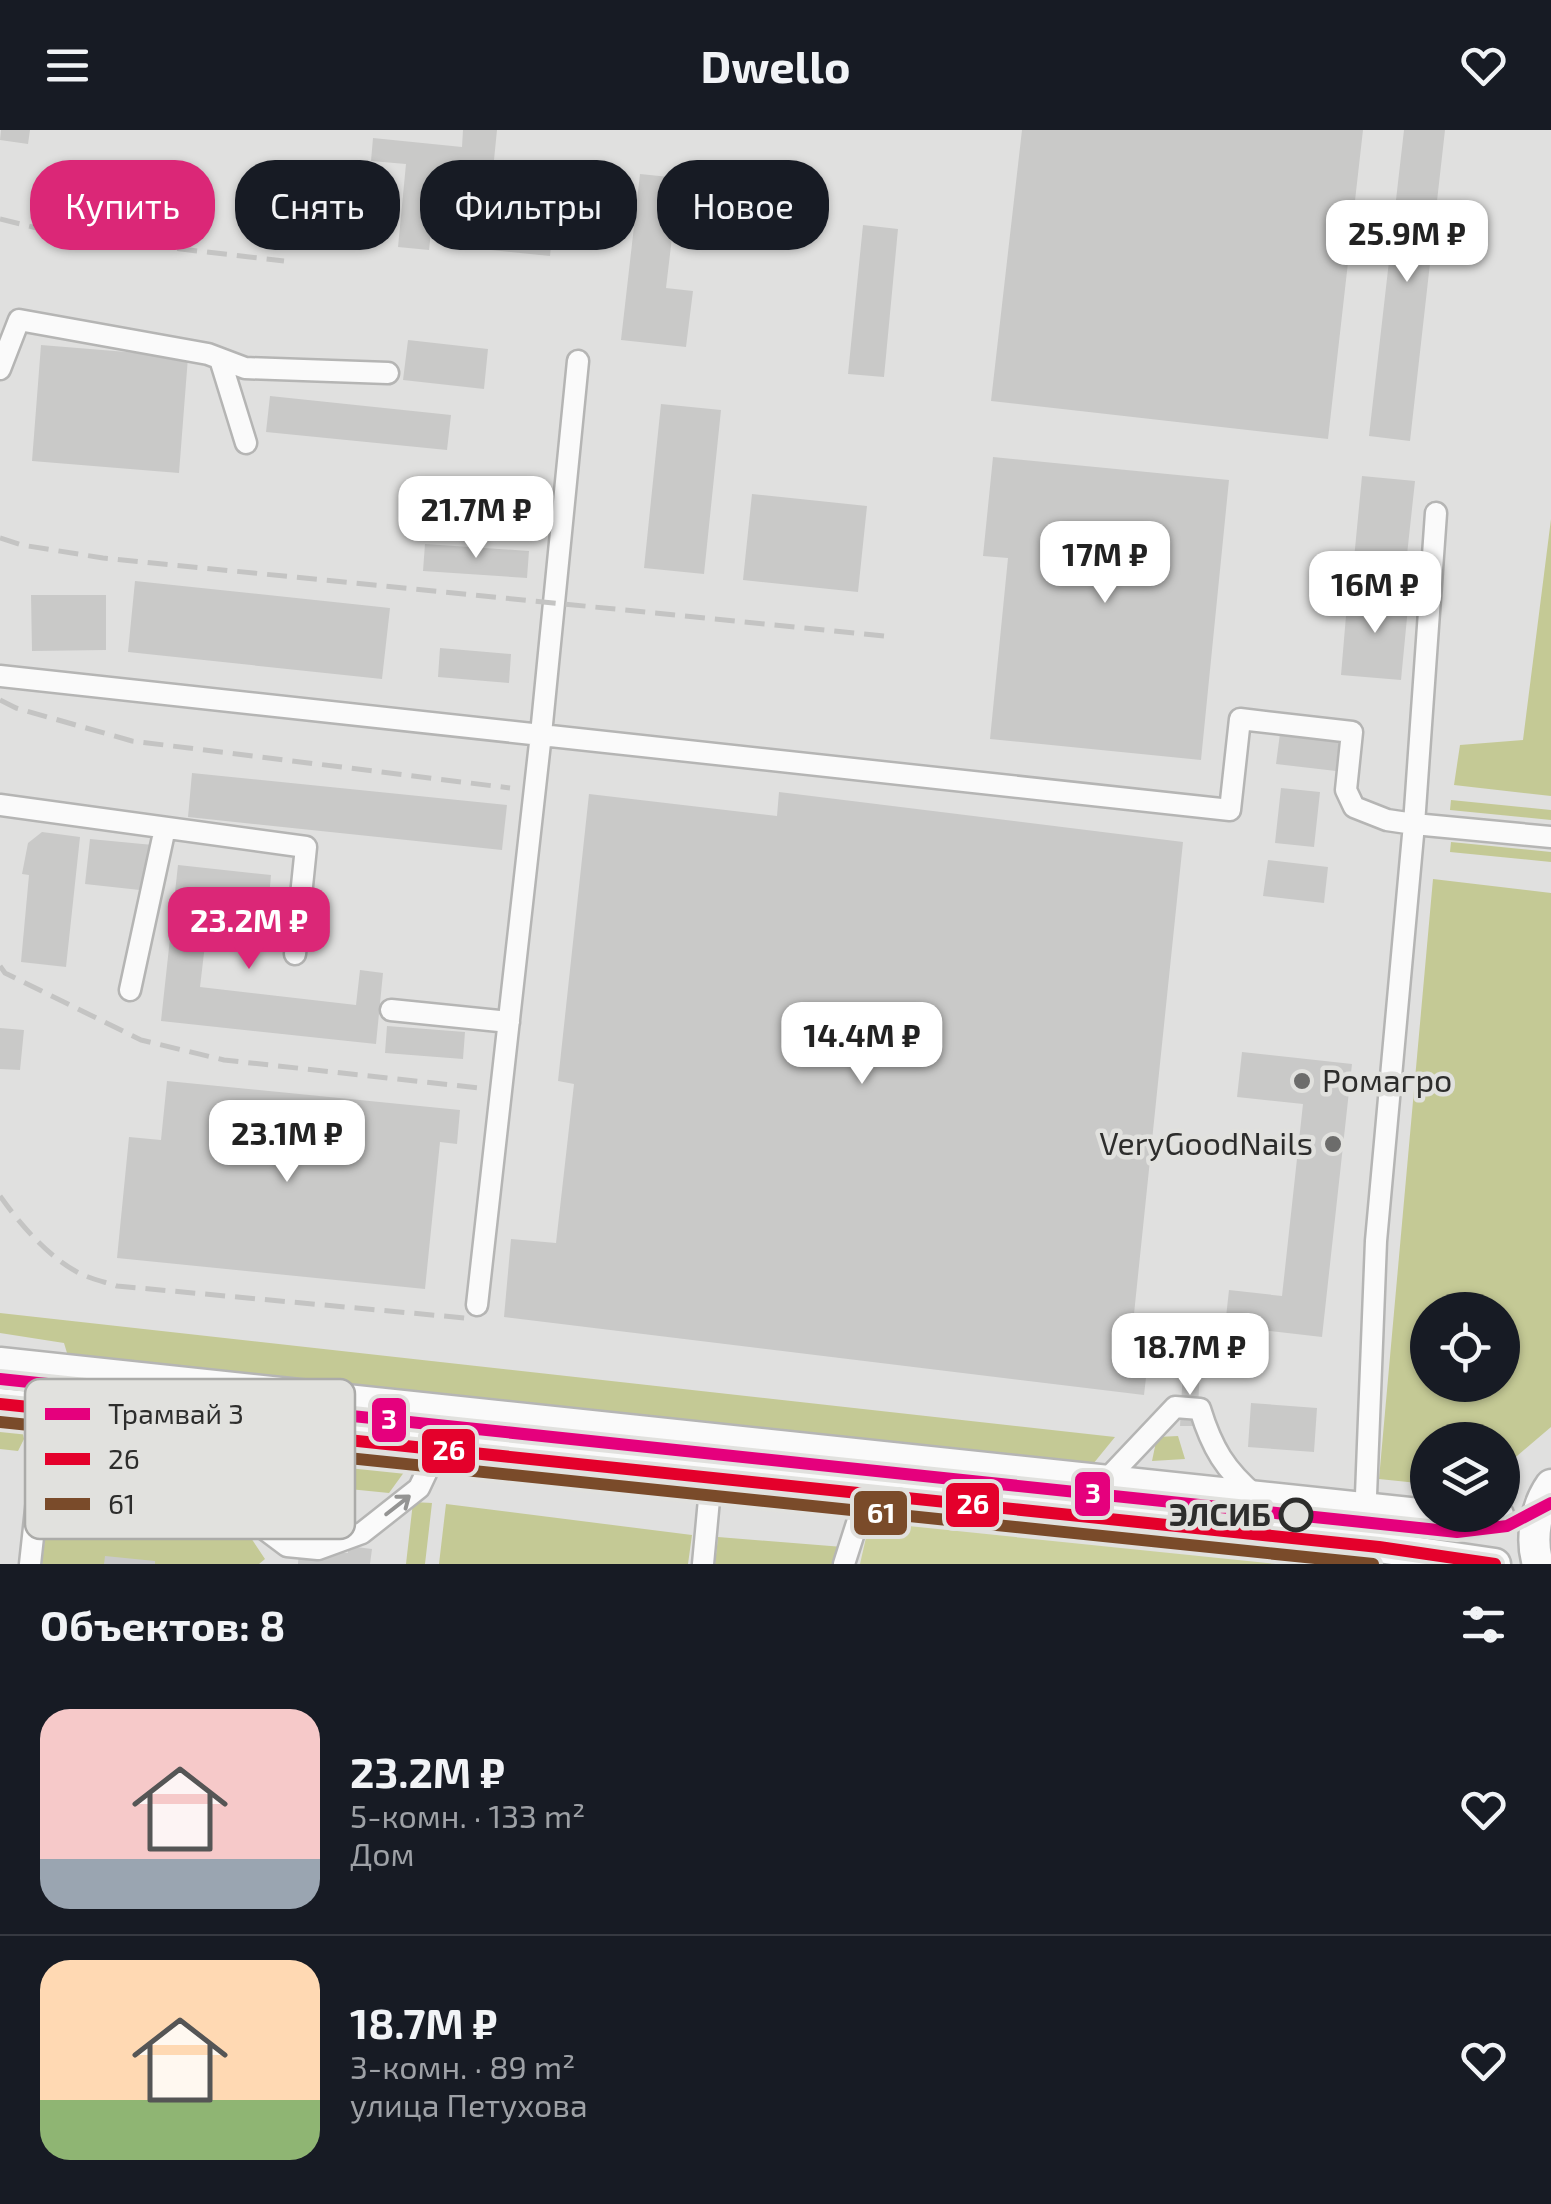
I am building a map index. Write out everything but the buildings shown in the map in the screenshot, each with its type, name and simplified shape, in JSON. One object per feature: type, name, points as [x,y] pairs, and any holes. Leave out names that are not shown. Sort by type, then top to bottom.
[{"type":"highway","points":[[0,1363],[139,1379]]},
{"type":"highway","points":[[355,1402],[1410,1513]]},
{"type":"highway","points":[[0,1404],[25,1407]]},
{"type":"highway","points":[[355,1442],[1364,1546],[1495,1564]]},
{"type":"highway","points":[[1520,1508],[1548,1489]]},
{"type":"highway","points":[[1538,1564],[1535,1534],[1548,1489]]},
{"type":"street","points":[[0,370],[19,320],[220,358],[244,368],[388,373]]},
{"type":"street","points":[[220,358],[246,442]]},
{"type":"street","points":[[476,1306],[541,734],[578,361]]},
{"type":"street","points":[[1364,1546],[1376,1241],[1414,824],[1436,513]]},
{"type":"street","points":[[0,676],[1230,810],[1240,719],[1352,732],[1346,790],[1354,807],[1387,820],[1551,837]]},
{"type":"street","points":[[0,805],[306,847],[296,954]]},
{"type":"street","points":[[130,990],[164,828]]},
{"type":"street","points":[[390,1010],[509,1022]]},
{"type":"street","points":[[1105,1481],[1175,1407],[1200,1409],[1229,1474],[1258,1497]]},
{"type":"street","points":[[355,1536],[419,1488],[437,1450],[440,1411]]},
{"type":"street","points":[[844,1564],[866,1495],[870,1456]]},
{"type":"street","points":[[703,1564],[711,1478]]},
{"type":"street","points":[[30,1564],[33,1539]]},
{"type":"street","points":[[278,1539],[287,1546],[318,1549],[346,1539]]},
{"type":"green space","points":[[1551,519],[1551,796],[1454,785],[1460,745],[1523,740]]},
{"type":"green space","points":[[1451,800],[1551,810],[1551,820],[1450,810]]},
{"type":"green space","points":[[1451,842],[1551,852],[1551,862],[1450,852]]},
{"type":"green space","points":[[1433,879],[1551,893],[1551,1427],[1520,1453],[1520,1422],[1410,1422],[1410,1482],[1379,1479]]},
{"type":"green space","points":[[0,1313],[1115,1437],[1093,1464],[355,1391],[355,1379],[232,1379],[70,1363],[64,1343],[0,1333]]},
{"type":"green space","points":[[0,1418],[21,1425],[24,1439],[18,1451],[0,1449]]},
{"type":"green space","points":[[1178,1436],[1185,1459],[1152,1461],[1157,1437]]},
{"type":"green space","points":[[355,1458],[410,1464],[389,1493],[355,1490]]},
{"type":"green space","points":[[413,1502],[432,1503],[425,1564],[406,1564]]},
{"type":"green space","points":[[446,1504],[692,1535],[688,1564],[439,1564]]},
{"type":"green space","points":[[873,1507],[1378,1564],[860,1564]]},
{"type":"green space","points":[[718,1537],[843,1547],[837,1564],[715,1564]]},
{"type":"green space","points":[[45,1539],[252,1539],[265,1559],[259,1564],[42,1564]]},
{"type":"railway","points":[[0,219],[69,236],[284,261]]},
{"type":"railway","points":[[0,538],[103,558],[885,636]]},
{"type":"railway","points":[[0,700],[132,741],[510,788]]},
{"type":"railway","points":[[0,966],[5,973],[141,1040],[224,1060],[479,1088]]},
{"type":"railway","points":[[0,1196],[56,1258],[84,1275],[117,1286],[465,1318]]},
{"type":"tram line","name":"3","points":[[0,1379],[25,1382]]},
{"type":"tram line","name":"3","points":[[355,1416],[1457,1532],[1507,1526],[1551,1503]]},
{"type":"transit line","name":"26","points":[[0,1404],[25,1407]]},
{"type":"transit line","name":"61","points":[[0,1422],[25,1425]]},
{"type":"transit line","name":"26","points":[[355,1441],[1379,1547],[1495,1564]]},
{"type":"transit line","name":"61","points":[[355,1459],[1373,1564]]},
{"type":"place","name":"Ромагро","points":[[1302,1081]]},
{"type":"place","name":"VeryGoodNails","points":[[1333,1144]]},
{"type":"place","name":"ЭЛСИБ","points":[[1296,1515]]}]
